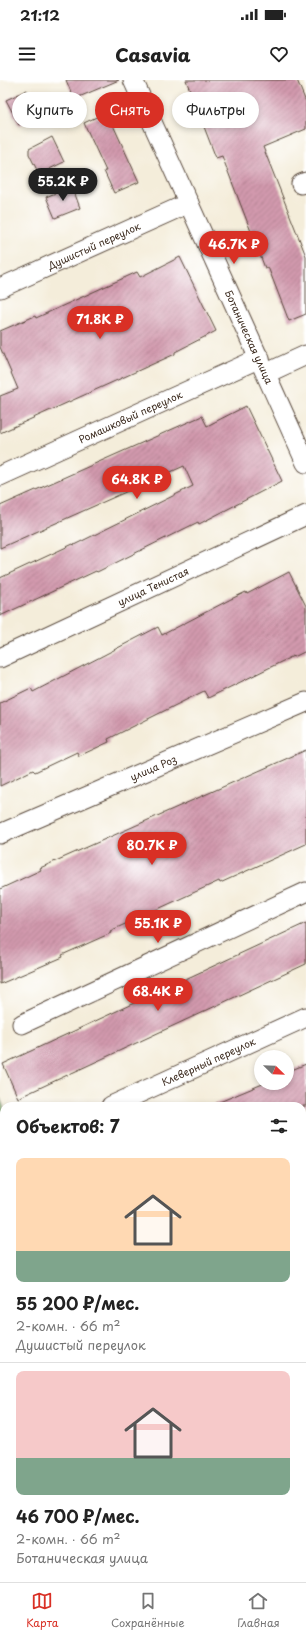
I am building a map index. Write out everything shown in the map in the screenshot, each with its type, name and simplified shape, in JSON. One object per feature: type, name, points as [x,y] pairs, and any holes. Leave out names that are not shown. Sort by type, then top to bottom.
[{"type":"street","name":"Ботаническая улица","points":[[133,80],[306,463]]},
{"type":"street","name":"Душистый переулок","points":[[0,288],[189,203]]},
{"type":"street","name":"Ромашковый переулок","points":[[0,476],[263,366],[306,355]]},
{"type":"street","name":"улица Тенистая","points":[[0,658],[306,515]]},
{"type":"street","name":"улица Роз","points":[[0,834],[306,702]]},
{"type":"street","points":[[22,1024],[306,892]]},
{"type":"street","name":"Клеверный переулок","points":[[119,1102],[306,1017]]},
{"type":"building","points":[[66,80],[119,80],[87,94],[87,92],[71,92]]},
{"type":"building","points":[[186,80],[297,80],[306,102],[306,129],[263,147],[306,256],[306,314],[289,321],[268,267],[265,268],[222,156],[216,158],[204,128],[259,128],[259,92],[191,92]]},
{"type":"building","points":[[12,97],[12,112],[6,100]]},
{"type":"building","points":[[95,118],[95,128],[114,128],[139,182],[114,193],[104,171],[106,171],[86,128],[87,122]]},
{"type":"building","points":[[52,137],[64,162],[39,174],[29,154],[29,149]]},
{"type":"building","points":[[72,186],[80,208],[55,218],[46,197]]},
{"type":"building","points":[[180,257],[216,331],[175,352],[175,354],[0,433],[0,396],[18,389],[0,347],[0,331],[35,316],[36,318],[137,272],[140,277]]},
{"type":"building","points":[[246,406],[282,481],[199,524],[198,522],[97,572],[96,571],[0,616],[0,578],[73,544],[74,545],[193,486],[184,466],[0,548],[0,506],[202,416],[207,426]]},
{"type":"building","points":[[289,572],[306,606],[306,651],[208,698],[204,691],[108,739],[109,742],[79,756],[77,752],[35,772],[33,770],[0,786],[0,703],[31,688],[33,692],[158,627],[162,635],[231,599],[246,592],[247,594]]},
{"type":"building","points":[[306,750],[306,844],[220,883],[219,881],[110,931],[111,933],[62,955],[63,957],[0,984],[0,889],[41,870],[40,868]]},
{"type":"building","points":[[306,923],[306,964],[18,1098],[3,1064]]},
{"type":"building","points":[[306,1064],[306,1102],[220,1102],[254,1088],[254,1090],[294,1090],[294,1069]]}]
